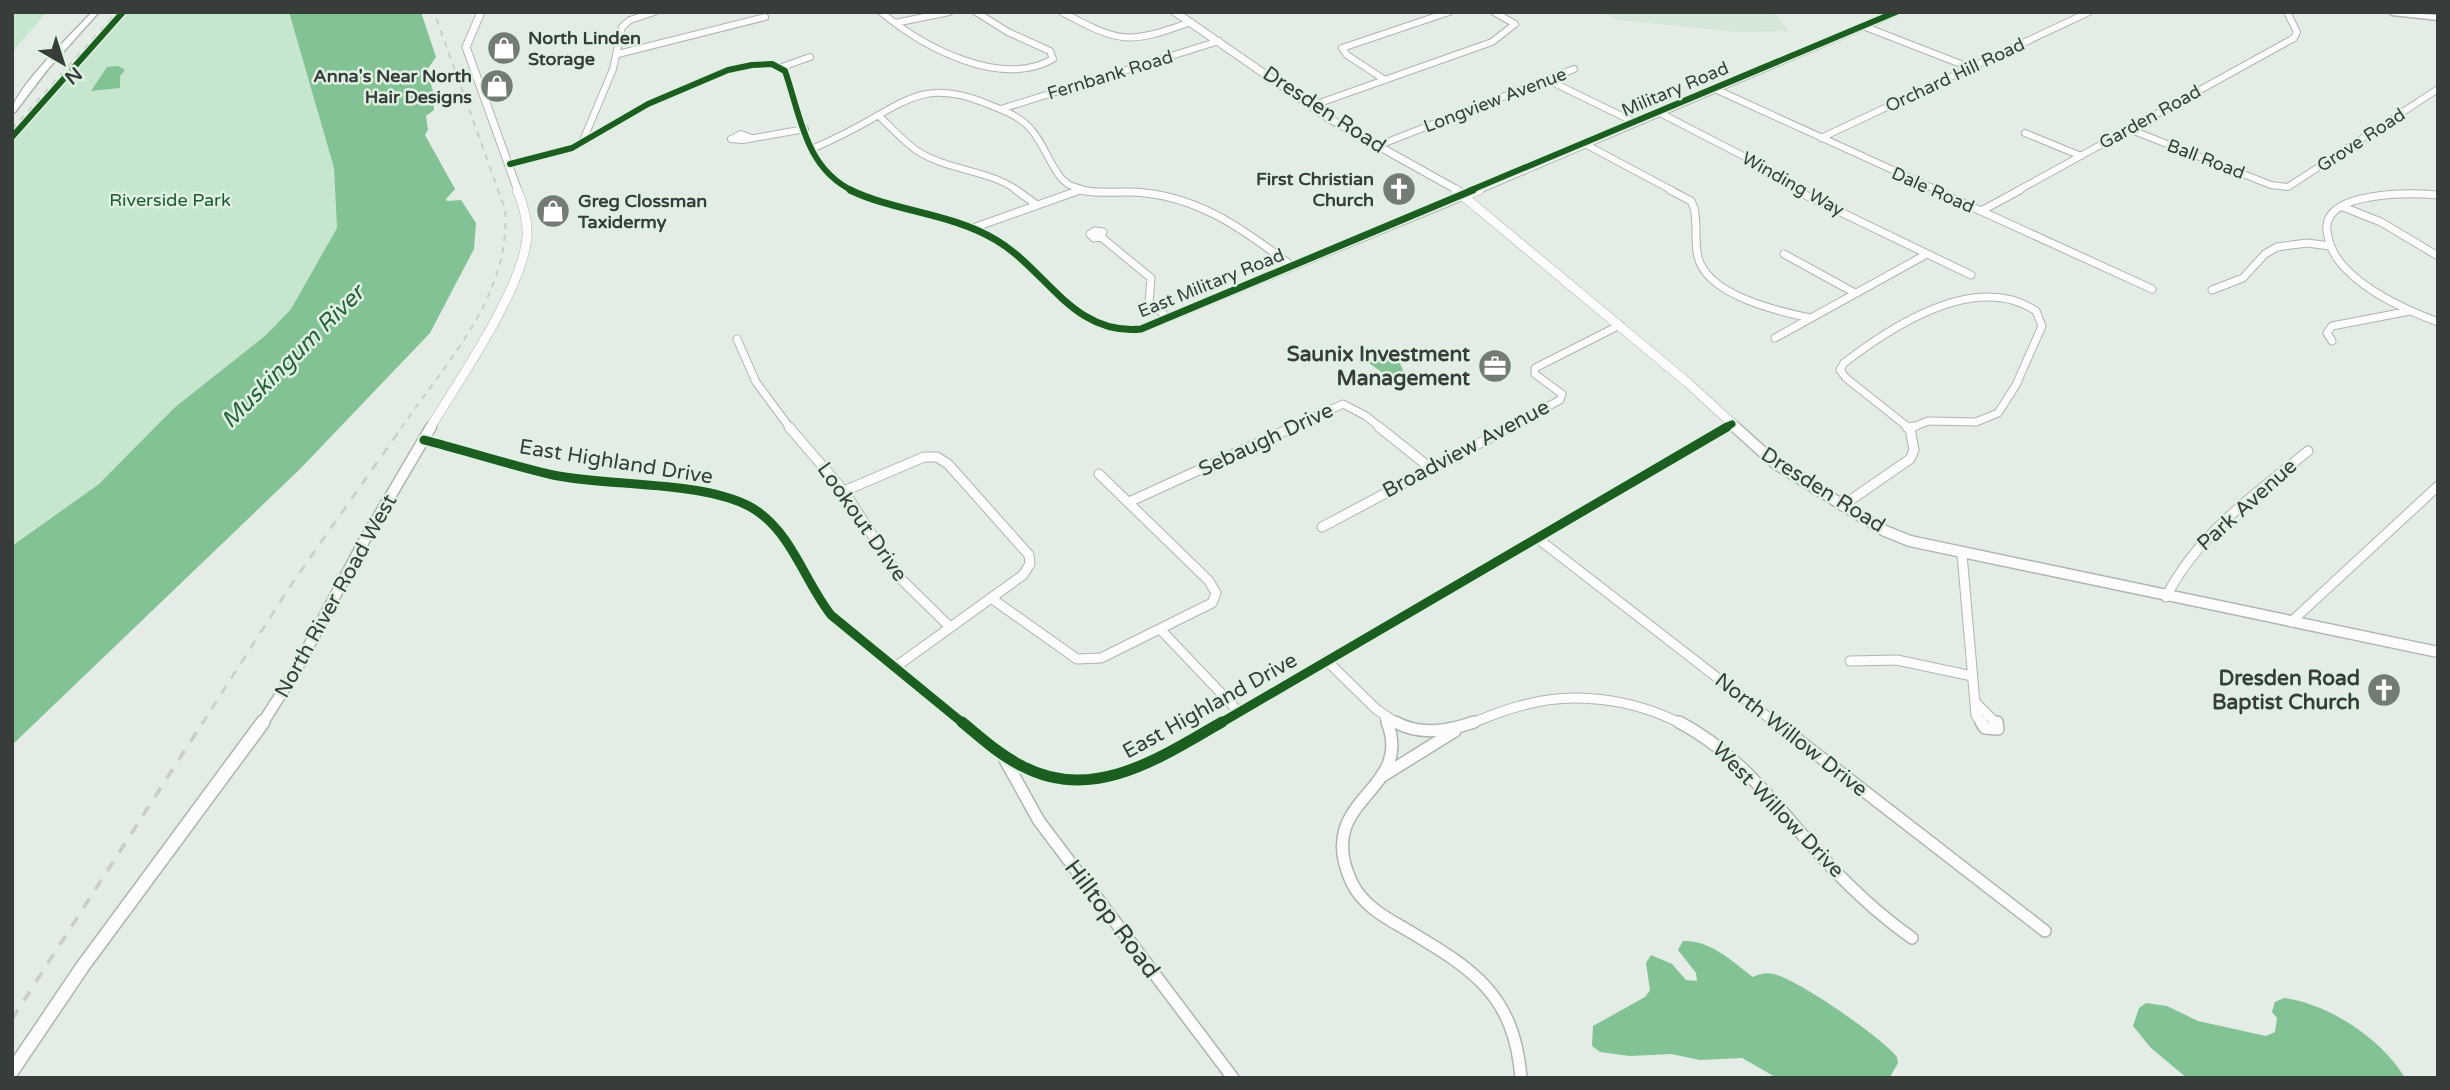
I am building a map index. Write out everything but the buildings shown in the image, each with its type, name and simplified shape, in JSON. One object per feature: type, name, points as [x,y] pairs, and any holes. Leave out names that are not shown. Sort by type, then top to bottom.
[{"type":"main road","points":[[12,110],[44,68],[96,12]]},
{"type":"main road","points":[[2392,12],[2438,18]]},
{"type":"street","name":"North River Road West","points":[[12,1072],[83,966],[268,715],[295,672],[349,568],[496,317],[521,264],[527,221],[510,164],[466,44],[481,12]]},
{"type":"street","points":[[581,144],[618,54],[622,27],[630,20],[654,12]]},
{"type":"street","points":[[881,12],[935,45],[993,68],[1017,71],[1040,67],[1053,59],[1050,51],[1008,32],[976,12]]},
{"type":"street","points":[[895,23],[949,12]]},
{"type":"street","points":[[1062,12],[1108,33],[1133,39],[1191,22]]},
{"type":"street","name":"Dresden Road","points":[[1175,12],[1311,106],[1466,195],[1700,393],[1768,458],[1842,506],[1899,537],[1962,554],[2438,652]]},
{"type":"street","points":[[1385,80],[1347,55],[1342,48],[1449,12]]},
{"type":"street","points":[[1311,106],[1487,44],[1515,23],[1494,12]]},
{"type":"street","name":"Military Road","points":[[1466,195],[1896,12]]},
{"type":"street","name":"Orchard Hill Road","points":[[1821,138],[2089,12]]},
{"type":"street","name":"Garden Road","points":[[1981,211],[2295,37],[2297,32],[2287,12]]},
{"type":"street","points":[[618,54],[765,17]]},
{"type":"street","points":[[1863,26],[1970,68]]},
{"type":"street","name":"Fernbank Road","points":[[1001,109],[1219,41]]},
{"type":"street","points":[[510,164],[550,156],[581,144],[625,117],[729,69],[758,62],[774,63],[782,67],[810,57]]},
{"type":"street","name":"East Military Road","points":[[782,67],[823,172],[847,188],[973,229],[1006,247],[1082,313],[1103,327],[1117,332],[1132,332],[1168,318],[1466,195]]},
{"type":"street","name":"Longview Avenue","points":[[1377,146],[1574,69]]},
{"type":"street","points":[[1548,80],[1636,123]]},
{"type":"street","name":"Dale Road","points":[[1715,89],[2152,289]]},
{"type":"street","name":"Grove Road","points":[[2284,188],[2335,158],[2438,89]]},
{"type":"street","points":[[812,149],[911,97],[933,91],[964,95],[1001,109],[1031,129],[1060,177],[1080,190]]},
{"type":"street","name":"Winding Way","points":[[1660,113],[1751,160],[1794,189],[1971,275]]},
{"type":"street","points":[[879,116],[916,150],[935,159],[1003,180],[1037,205]]},
{"type":"street","points":[[751,138],[805,129]]},
{"type":"street","name":"Ball Road","points":[[2129,129],[2284,188]]},
{"type":"street","points":[[2025,133],[2081,156]]},
{"type":"street","points":[[1585,144],[1691,201],[1697,215],[1698,259],[1713,282],[1743,297],[1811,318]]},
{"type":"street","points":[[973,229],[1080,190],[1146,193],[1202,206],[1232,222],[1292,266]]},
{"type":"street","points":[[2438,195],[2385,194],[2365,198],[2333,214],[2328,224],[2330,246],[2360,280],[2410,311],[2438,322]]},
{"type":"street","points":[[2343,207],[2381,222],[2438,256]]},
{"type":"street","points":[[1101,237],[1151,278],[1149,302],[1168,318]]},
{"type":"street","points":[[2212,290],[2243,278],[2265,254],[2277,247],[2307,243],[2330,246]]},
{"type":"street","points":[[1784,254],[1855,293]]},
{"type":"street","points":[[1775,338],[1927,254]]},
{"type":"street","points":[[1842,506],[1910,459],[1914,450],[1910,429],[1846,378],[1840,370],[1844,363],[1927,313],[1956,300],[1992,300],[2031,306],[2040,317],[2042,326],[2001,410],[1993,417],[1979,422],[1922,422],[1910,429]]},
{"type":"street","points":[[2332,341],[2327,333],[2332,326],[2410,311]]},
{"type":"street","name":"Broadview Avenue","points":[[1322,527],[1429,467],[1560,400],[1562,394],[1535,374],[1535,368],[1620,325]]},
{"type":"street","name":"Lookout Drive","points":[[737,339],[760,389],[844,491],[900,578],[950,627]]},
{"type":"street","name":"Sebaugh Drive","points":[[1129,502],[1343,404],[1356,409],[1429,467]]},
{"type":"street","name":"East Highland Drive","points":[[424,440],[555,475],[707,493],[749,507],[773,523],[782,533],[815,595],[831,615],[1001,754],[1042,775],[1073,780],[1106,779],[1150,763],[1732,424]]},
{"type":"street","name":"Park Avenue","points":[[2166,597],[2173,579],[2217,528],[2308,451]]},
{"type":"street","points":[[844,491],[924,457],[937,457],[946,462],[1029,555],[1030,564],[1024,575],[894,668]]},
{"type":"street","points":[[991,597],[1060,649],[1083,661],[1101,658],[1212,603],[1216,593],[1204,575],[1099,474]]},
{"type":"street","points":[[2291,622],[2438,486]]},
{"type":"street","name":"North Willow Drive","points":[[1537,538],[2045,931]]},
{"type":"street","points":[[1962,554],[1976,704]]},
{"type":"street","points":[[1160,629],[1238,711]]},
{"type":"street","points":[[1850,661],[1883,657],[1972,676]]},
{"type":"street","name":"West Willow Drive","points":[[1326,660],[1384,715],[1409,727],[1429,731],[1457,730],[1525,704],[1573,697],[1636,705],[1684,724],[1708,738],[1737,761],[1834,868],[1884,918],[1912,938]]},
{"type":"street","points":[[1384,715],[1393,745],[1389,765],[1361,800],[1344,830],[1339,849],[1350,881],[1367,904],[1383,917],[1450,956],[1485,984],[1508,1014],[1516,1033],[1521,1056],[1521,1078]]},
{"type":"street","points":[[1381,776],[1457,730]]},
{"type":"street","name":"Hilltop Road","points":[[1001,754],[1039,821],[1233,1078]]},
{"type":"shaded area","points":[[1600,12],[1774,12],[1789,31],[1739,32],[1618,20]]},
{"type":"green space","points":[[47,12],[12,52],[12,15]]},
{"type":"green space","name":"Riverside Park","points":[[121,12],[289,12],[334,168],[337,228],[291,309],[266,335],[174,408],[99,484],[12,546],[12,140]]},
{"type":"water","name":"Muskingum River","points":[[289,12],[421,12],[436,57],[427,70],[434,95],[434,110],[426,116],[428,130],[425,135],[455,189],[447,201],[461,200],[476,223],[474,249],[430,333],[301,468],[12,745],[12,546],[99,484],[174,408],[266,335],[291,309],[337,228],[334,168]]},
{"type":"water","points":[[118,66],[125,70],[120,76],[120,88],[91,91],[107,67]]},
{"type":"water","points":[[1384,350],[1399,362],[1403,379],[1388,377],[1369,363],[1369,356]]},
{"type":"water","points":[[1683,941],[1712,948],[1753,977],[1769,973],[1786,978],[1839,1010],[1875,1036],[1897,1057],[1898,1063],[1890,1077],[1777,1078],[1742,1058],[1700,1060],[1671,1054],[1630,1056],[1600,1052],[1592,1046],[1593,1026],[1645,997],[1650,990],[1646,963],[1651,955],[1672,964],[1686,980],[1697,981],[1696,973],[1678,950]]},
{"type":"water","points":[[2284,998],[2319,1008],[2353,1026],[2383,1050],[2405,1078],[2187,1078],[2151,1048],[2133,1026],[2139,1008],[2146,1003],[2167,1006],[2198,1021],[2266,1036],[2275,1032],[2277,1018],[2272,1012],[2275,1002]]},
{"type":"railway","points":[[12,129],[117,12]]},
{"type":"railway","points":[[401,428],[456,353],[487,299],[498,270],[504,240],[505,209],[434,12]]},
{"type":"railway","points":[[202,724],[291,585],[402,427]]},
{"type":"railway","points":[[12,1019],[203,722]]},
{"type":"cycle path","points":[[12,137],[123,12]]},
{"type":"cycle path","points":[[510,164],[572,148],[627,115],[701,80],[728,70],[772,64],[785,71],[819,166],[842,186],[884,203],[979,231],[1013,253],[1083,315],[1102,326],[1122,331],[1141,329],[1896,12]]},
{"type":"cycle path","points":[[424,440],[555,475],[707,493],[757,511],[782,533],[815,595],[831,615],[1001,754],[1025,768],[1056,778],[1092,780],[1124,774],[1151,763],[1732,424]]},
{"type":"place","name":"North Linden Storage","points":[[504,48]]},
{"type":"place","name":"Anna's Near North Hair Designs","points":[[497,86]]},
{"type":"place","name":"First Christian Church","points":[[1399,189]]},
{"type":"place","name":"Greg Clossman Taxidermy","points":[[553,211]]},
{"type":"place","name":"Saunix Investment Management","points":[[1495,366]]},
{"type":"place","name":"Dresden Road Baptist Church","points":[[2384,690]]}]
